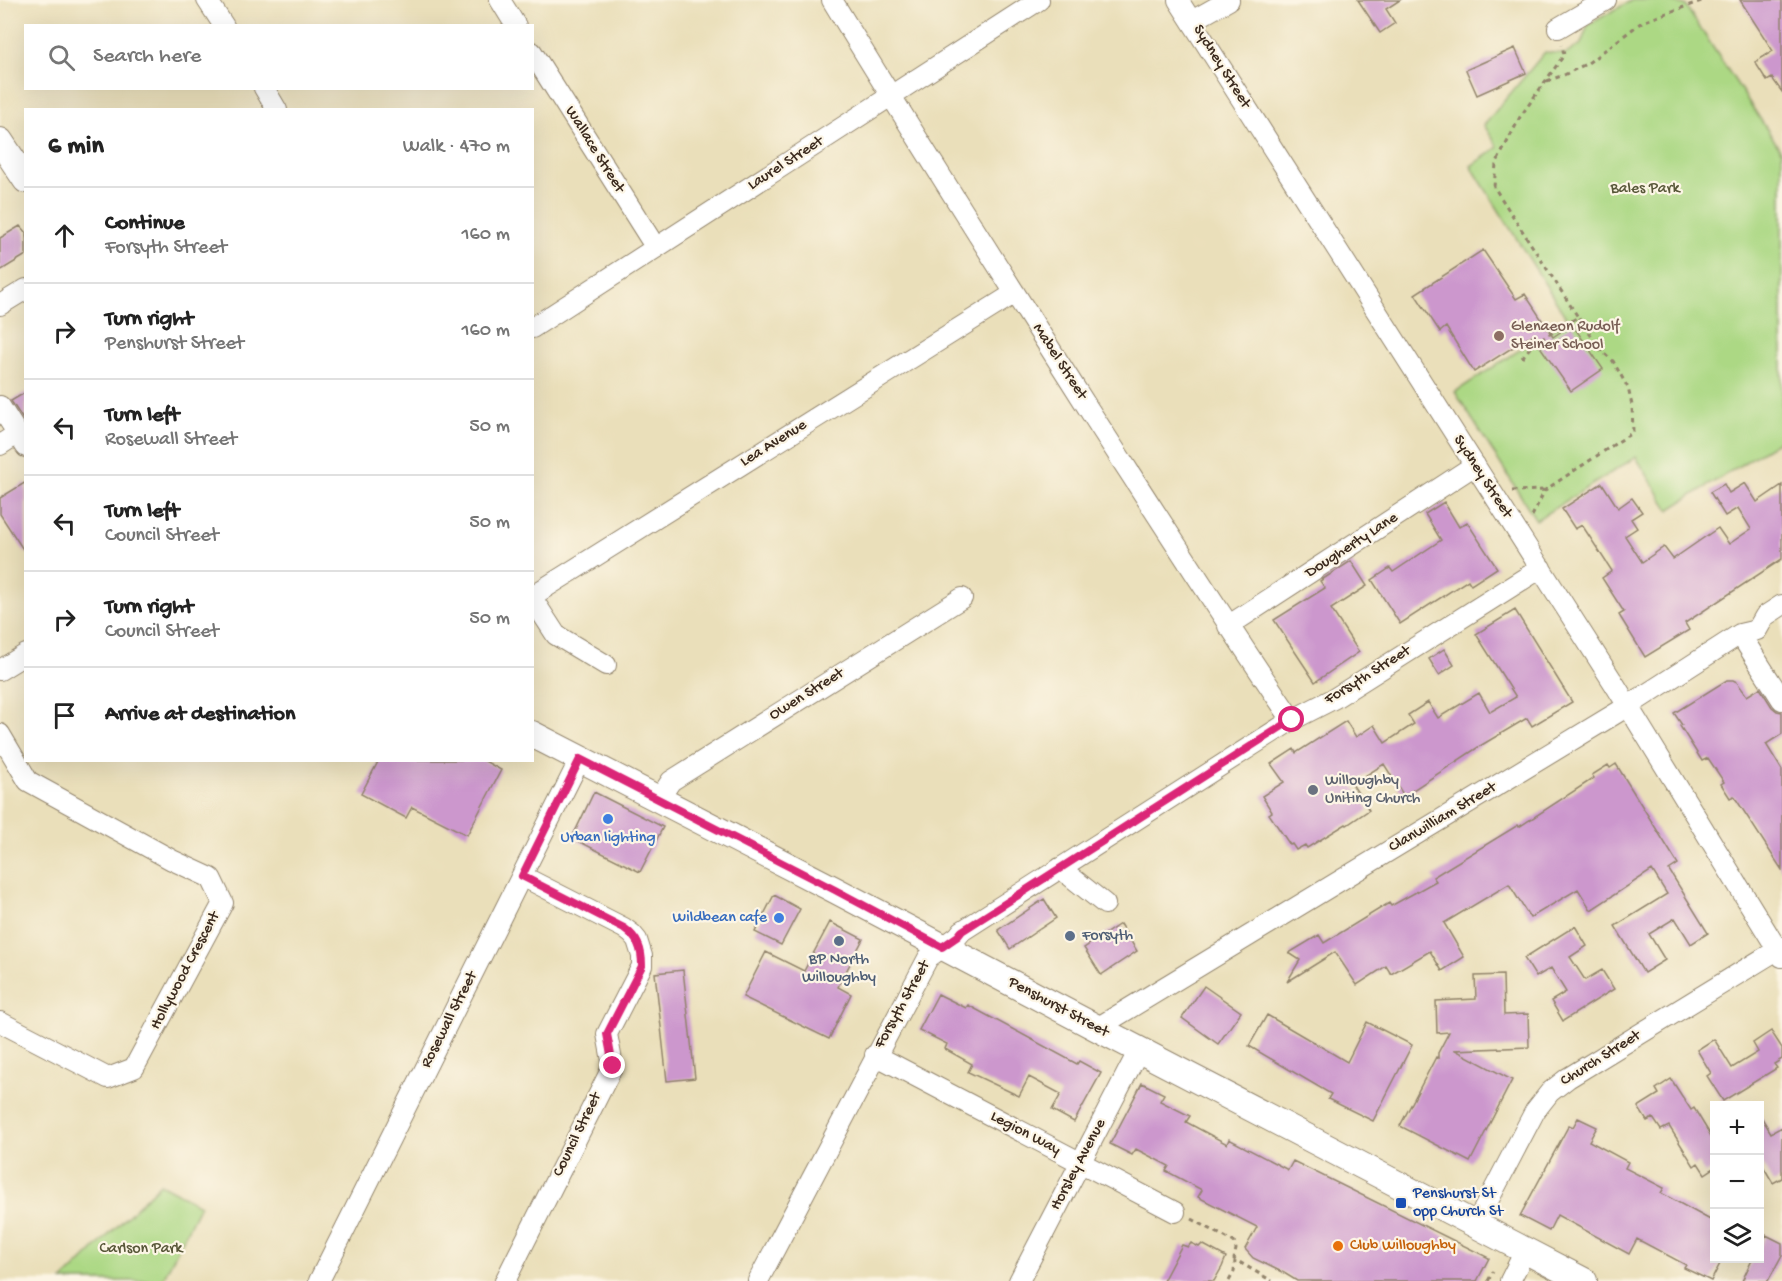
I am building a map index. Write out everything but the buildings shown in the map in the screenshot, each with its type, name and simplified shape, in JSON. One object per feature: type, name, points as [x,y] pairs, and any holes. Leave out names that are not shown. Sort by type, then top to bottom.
[{"type":"main road","points":[[0,141],[24,177]]},
{"type":"main road","name":"Penshurst Street","points":[[534,735],[1584,1281]]},
{"type":"street","points":[[207,0],[223,24]]},
{"type":"street","points":[[500,0],[515,24]]},
{"type":"street","name":"Mabel Street","points":[[832,0],[1015,293],[1228,626],[1292,720]]},
{"type":"street","name":"Laurel Street","points":[[534,327],[1039,0]]},
{"type":"street","name":"Sydney Street","points":[[1178,0],[1541,568],[1780,951]]},
{"type":"street","points":[[1192,21],[1229,0]]},
{"type":"street","points":[[1558,28],[1606,0]]},
{"type":"street","name":"Wallace Street","points":[[534,55],[656,248]]},
{"type":"street","points":[[265,90],[276,108]]},
{"type":"street","points":[[0,305],[24,290]]},
{"type":"street","name":"Lea Avenue","points":[[534,596],[1015,293]]},
{"type":"street","points":[[0,406],[14,442]]},
{"type":"street","name":"Dougherty Lane","points":[[1228,626],[1475,465]]},
{"type":"street","name":"Forsyth Street","points":[[758,1281],[928,958],[962,931],[1292,720],[1335,698],[1541,568]]},
{"type":"street","name":"Owen Street","points":[[659,799],[671,781],[962,598]]},
{"type":"street","points":[[534,600],[556,635],[606,665]]},
{"type":"street","name":"Clanwilliam Street","points":[[1097,1028],[1628,706],[1740,634],[1757,630],[1765,616],[1782,605]]},
{"type":"street","points":[[1740,634],[1782,700]]},
{"type":"street","points":[[0,670],[24,655]]},
{"type":"street","name":"Hollywood Crescent","points":[[0,734],[28,781],[172,860],[211,878],[223,903],[134,1068],[108,1078],[0,1022]]},
{"type":"street","name":"Rosewall Street","points":[[319,1281],[580,759]]},
{"type":"street","points":[[1060,868],[1105,904]]},
{"type":"street","name":"Council Street","points":[[505,1281],[613,1066],[607,1034],[642,966],[640,948],[632,934],[624,928],[522,876]]},
{"type":"street","name":"Church Street","points":[[1476,1224],[1535,1111],[1550,1092],[1568,1078],[1780,951]]},
{"type":"street","name":"Horsley Avenue","points":[[1019,1281],[1139,1050]]},
{"type":"street","name":"Legion Way","points":[[875,1055],[1175,1212]]},
{"type":"street","points":[[1510,1281],[1525,1251]]},
{"type":"path","points":[[1545,82],[1588,63],[1642,22],[1704,0]]},
{"type":"path","points":[[1532,516],[1545,490],[1633,432],[1632,405],[1628,388],[1613,361],[1602,351],[1578,317],[1494,187],[1496,164],[1520,117],[1564,55],[1558,28]]},
{"type":"path","points":[[1521,358],[1532,345],[1578,317]]},
{"type":"path","points":[[1512,491],[1545,490]]},
{"type":"path","points":[[1175,1212],[1234,1242],[1236,1249],[1234,1272],[1229,1281]]},
{"type":"path","points":[[1234,1259],[1272,1281]]},
{"type":"green space","name":"Bales Park","points":[[1632,0],[1663,0],[1685,5],[1782,152],[1782,439],[1669,510],[1636,457],[1536,520],[1455,392],[1567,319],[1471,166],[1498,147],[1484,125],[1545,52],[1566,54],[1581,44],[1588,25]]},
{"type":"green space","name":"Carlson Park","points":[[160,1184],[200,1205],[162,1281],[62,1281]]},
{"type":"place","name":"Glenaeon Rudolf Steiner School","points":[[1499,336]]},
{"type":"place","name":"Willoughby Uniting Church","points":[[1313,790]]},
{"type":"place","name":"Urban lighting","points":[[608,819]]},
{"type":"place","name":"Wildbean cafe","points":[[779,918]]},
{"type":"place","name":"Forsyth","points":[[1070,936]]},
{"type":"place","name":"BP North Willoughby","points":[[839,941]]},
{"type":"place","name":"Penshurst St opp Church St","points":[[1401,1203]]},
{"type":"place","name":"Club Willoughby","points":[[1338,1246]]},
{"type":"route","points":[[613,1066],[607,1034],[642,966],[642,956],[637,940],[624,928],[522,876],[580,759],[892,919],[942,947],[962,931],[1292,720]]}]
